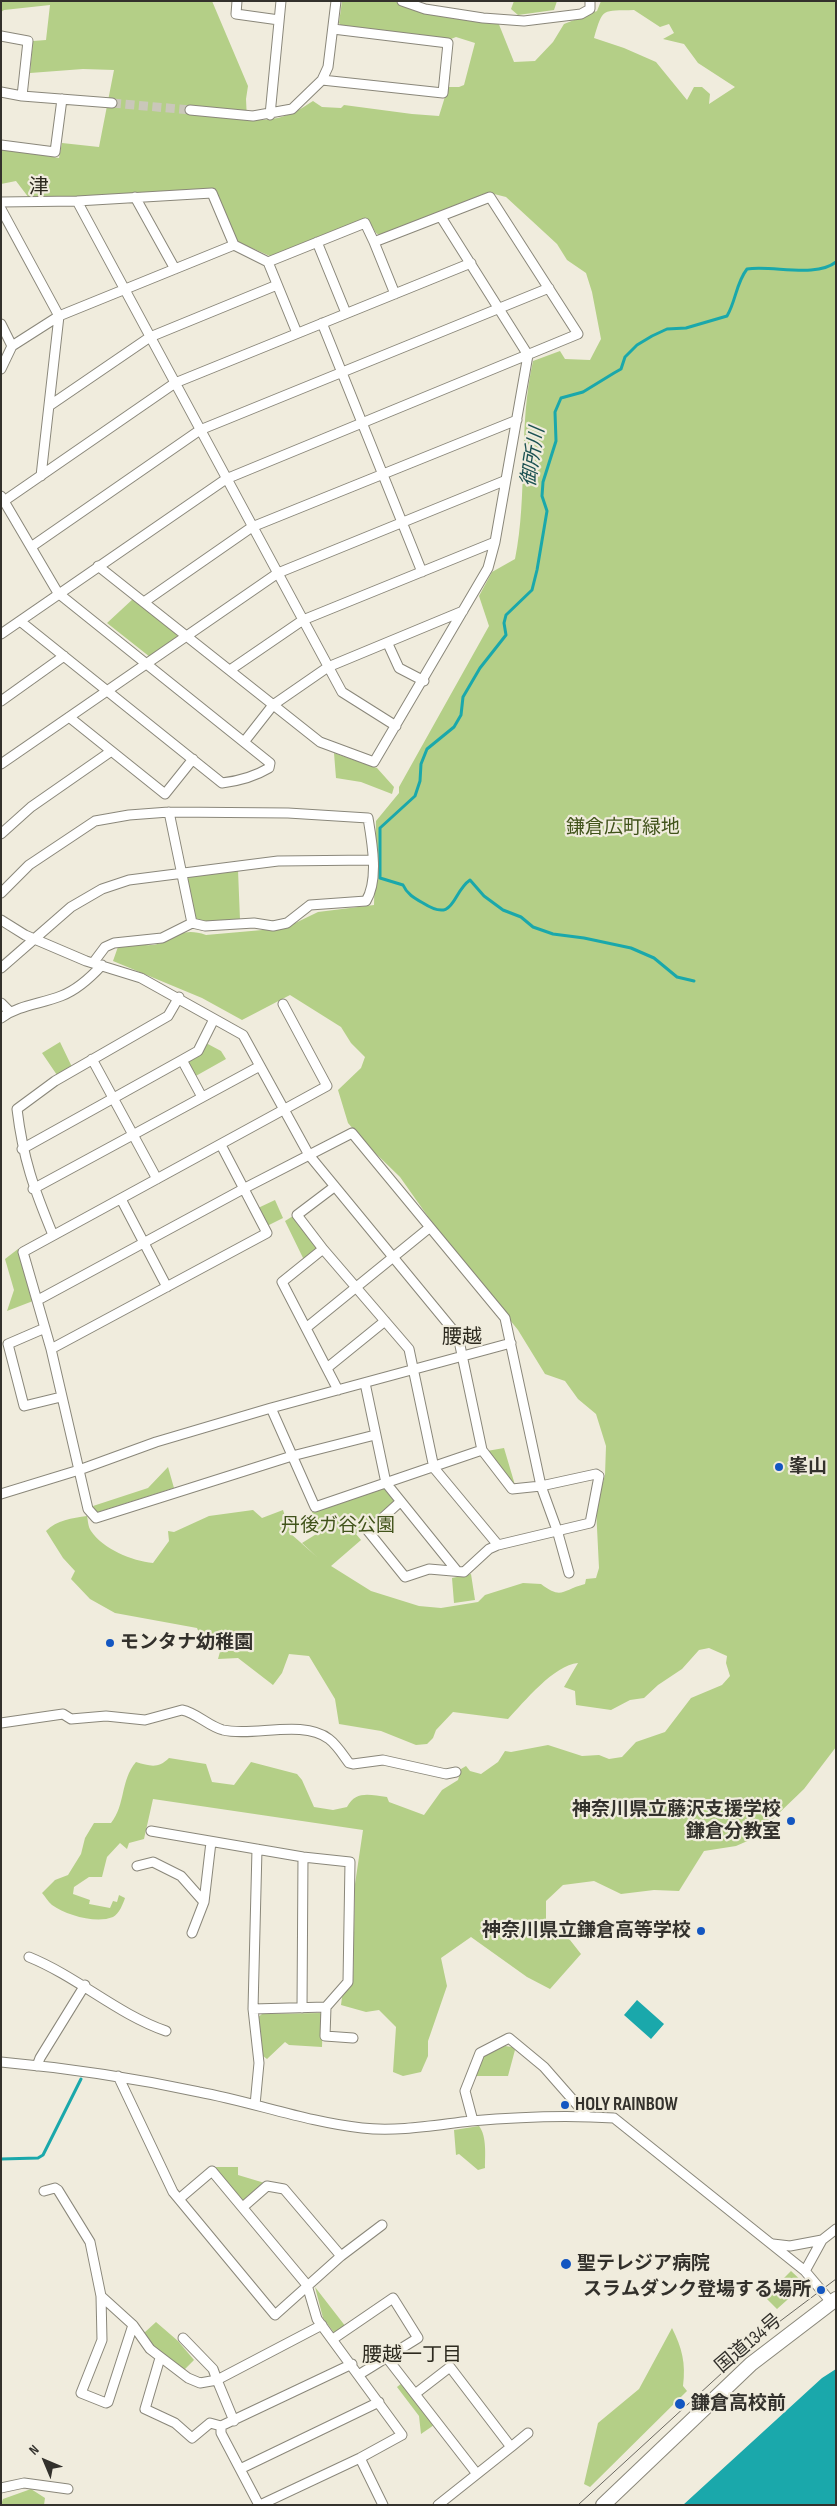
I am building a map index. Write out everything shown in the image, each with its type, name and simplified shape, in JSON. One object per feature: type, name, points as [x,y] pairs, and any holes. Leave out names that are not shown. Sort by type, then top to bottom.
[{"type":"highway","name":"国道134号","points":[[603,2505],[751,2364],[834,2301]]},
{"type":"street","points":[[237,1],[236,14],[279,20]]},
{"type":"street","points":[[270,115],[281,1]]},
{"type":"street","points":[[190,110],[253,116],[270,115],[292,109],[322,80],[328,67],[336,1]]},
{"type":"street","points":[[402,1],[433,10],[483,18],[524,21],[580,14],[590,9],[590,1]]},
{"type":"street","points":[[322,80],[444,93],[448,43],[333,29]]},
{"type":"street","points":[[1,36],[28,41],[22,96]]},
{"type":"street","points":[[1,92],[22,96],[112,103]]},
{"type":"street","points":[[1,144],[56,152],[62,99]]},
{"type":"street","points":[[1,202],[77,201],[212,193],[234,245],[268,262],[297,333]]},
{"type":"street","points":[[1,634],[226,479],[362,422],[576,337],[578,334],[490,197],[374,242]]},
{"type":"street","points":[[135,198],[175,268]]},
{"type":"street","points":[[77,201],[342,692],[396,726]]},
{"type":"street","points":[[1,209],[59,316],[41,476]]},
{"type":"street","points":[[98,566],[320,742],[374,762],[424,681],[488,568],[495,542],[504,481],[528,355],[441,216]]},
{"type":"street","points":[[268,262],[365,223],[395,294]]},
{"type":"street","points":[[317,242],[346,313]]},
{"type":"street","points":[[1,369],[12,346],[59,316],[234,245]]},
{"type":"street","points":[[20,621],[222,783],[239,781],[260,774],[269,768],[270,763],[58,593],[3,498],[41,476],[175,383],[471,263]]},
{"type":"street","points":[[49,406],[150,337],[277,285]]},
{"type":"street","points":[[31,547],[200,430],[549,288]]},
{"type":"street","points":[[322,323],[422,572]]},
{"type":"street","points":[[1,324],[12,346]]},
{"type":"street","points":[[144,602],[252,526],[517,420]]},
{"type":"street","points":[[1,764],[278,574],[504,481]]},
{"type":"street","points":[[230,670],[303,620],[495,542]]},
{"type":"street","points":[[244,742],[273,705],[328,668],[463,611]]},
{"type":"street","points":[[388,644],[399,668],[424,681]]},
{"type":"street","points":[[1,701],[64,656]]},
{"type":"street","points":[[69,717],[110,752],[165,794],[193,759]]},
{"type":"street","points":[[1,834],[31,807],[110,752]]},
{"type":"street","points":[[170,812],[192,923]]},
{"type":"street","points":[[1,893],[29,865],[95,821],[129,815],[170,812],[288,813],[368,818],[374,871],[372,889],[366,901],[310,905],[287,923],[273,926],[254,923],[205,926],[192,923],[162,938],[114,943],[105,947],[97,964],[84,982],[62,996],[10,1012],[1,1018]]},
{"type":"street","points":[[1,968],[71,908],[102,889],[129,880],[278,861],[372,860]]},
{"type":"street","points":[[1,920],[36,939],[97,964],[141,978],[244,1035],[309,1154],[334,1187],[458,1336],[482,1450],[512,1489],[540,1486],[596,1474],[599,1476],[590,1523],[498,1545],[489,1549],[464,1572],[429,1569],[407,1578],[405,1577],[368,1531],[400,1502]]},
{"type":"street","points":[[53,1235],[34,1189],[22,1149],[17,1109],[56,1081],[168,1016],[178,997]]},
{"type":"street","points":[[1,1003],[10,1012]]},
{"type":"street","points":[[283,1004],[328,1084],[221,1145],[23,1252],[51,1349],[88,1509],[96,1518],[292,1456],[375,1435]]},
{"type":"street","points":[[22,1149],[113,1096],[198,1050],[214,1018]]},
{"type":"street","points":[[92,1059],[157,1179]]},
{"type":"street","points":[[182,1060],[202,1097]]},
{"type":"street","points":[[34,1189],[260,1066]]},
{"type":"street","points":[[38,1300],[245,1188],[352,1133],[504,1318],[511,1343],[540,1486],[557,1530],[568,1572]]},
{"type":"street","points":[[51,1349],[267,1233],[221,1145]]},
{"type":"street","points":[[334,1187],[297,1216],[409,1349],[434,1468],[498,1545]]},
{"type":"street","points":[[120,1199],[145,1242],[167,1286]]},
{"type":"street","points":[[306,1328],[430,1228]]},
{"type":"street","points":[[323,1249],[282,1282],[338,1390]]},
{"type":"street","points":[[327,1368],[385,1321]]},
{"type":"street","points":[[45,1328],[8,1344],[24,1406],[61,1397]]},
{"type":"street","points":[[1,1494],[79,1470],[156,1442],[461,1355],[511,1343]]},
{"type":"street","points":[[365,1383],[386,1483],[457,1571]]},
{"type":"street","points":[[271,1408],[314,1507],[434,1468],[482,1450]]},
{"type":"street","points":[[1,1723],[63,1714],[71,1719],[106,1716],[145,1720],[182,1710],[224,1730],[262,1731],[274,1729],[320,1734],[330,1740],[349,1763],[353,1764],[382,1760],[446,1774],[456,1772]]},
{"type":"street","points":[[151,1830],[303,1857],[350,1862],[348,1982],[326,2007],[325,2036],[353,2038]]},
{"type":"street","points":[[192,1933],[204,1902],[211,1842]]},
{"type":"street","points":[[255,2105],[259,2056],[253,2009],[257,1849]]},
{"type":"street","points":[[302,2008],[303,1857]]},
{"type":"street","points":[[137,1866],[153,1862],[182,1876],[204,1902]]},
{"type":"street","points":[[29,1957],[56,1968],[142,2023],[166,2031]]},
{"type":"street","points":[[38,2066],[40,2058],[85,1985]]},
{"type":"street","points":[[253,2009],[326,2007]]},
{"type":"street","points":[[473,2121],[465,2091],[480,2053],[509,2038],[544,2067],[587,2116]]},
{"type":"street","points":[[1,2062],[118,2076],[362,2128],[388,2129],[473,2121],[587,2116],[614,2118],[773,2244],[805,2271],[834,2301]]},
{"type":"street","points":[[118,2076],[173,2192],[275,2315],[307,2284],[382,2225]]},
{"type":"street","points":[[179,2199],[212,2171],[307,2284],[317,2319],[360,2374],[402,2435],[360,2458],[260,2505],[220,2433],[221,2426]]},
{"type":"street","points":[[243,2207],[268,2186],[284,2189],[341,2256]]},
{"type":"street","points":[[44,2191],[55,2188],[58,2190],[90,2242],[101,2296],[102,2340],[81,2393],[106,2403],[108,2402],[133,2324]]},
{"type":"street","points":[[805,2271],[822,2240],[836,2229]]},
{"type":"street","points":[[773,2244],[790,2246],[822,2240]]},
{"type":"street","points":[[101,2296],[133,2324],[150,2349],[160,2358],[188,2378],[200,2383],[217,2380],[322,2325]]},
{"type":"street","points":[[333,2339],[393,2298],[418,2338],[360,2374]]},
{"type":"street","points":[[183,2338],[213,2369],[234,2421]]},
{"type":"street","points":[[160,2358],[145,2409],[175,2423],[192,2438],[210,2424],[221,2426],[234,2421],[352,2364]]},
{"type":"street","points":[[386,2358],[477,2474]]},
{"type":"street","points":[[415,2394],[450,2367],[511,2447]]},
{"type":"street","points":[[240,2469],[379,2402]]},
{"type":"street","points":[[438,2505],[528,2433]]},
{"type":"street","points":[[360,2458],[383,2505]]},
{"type":"street","points":[[1,2488],[24,2483],[68,2489]]},
{"type":"green space","points":[[1,1],[212,1],[248,86],[246,99],[247,120],[257,120],[282,117],[297,111],[313,101],[322,107],[341,108],[344,105],[439,116],[448,87],[464,85],[475,43],[456,37],[451,39],[342,27],[339,23],[342,1],[394,1],[426,12],[498,22],[514,62],[535,61],[553,42],[564,24],[597,11],[601,1],[836,1],[836,1747],[804,1789],[752,1839],[736,1846],[704,1851],[679,1891],[654,1890],[621,1894],[594,1881],[563,1885],[546,1901],[546,1920],[570,1940],[581,1954],[550,1989],[527,1977],[471,1937],[441,1958],[447,1986],[428,2041],[428,2056],[421,2072],[403,2076],[393,2072],[396,2027],[379,2010],[366,2012],[341,2005],[342,1997],[353,1982],[355,1884],[363,1830],[153,1799],[144,1839],[129,1843],[127,1849],[120,1843],[107,1857],[102,1877],[89,1877],[74,1887],[73,1894],[90,1900],[89,1904],[110,1908],[113,1901],[117,1902],[119,1895],[125,1898],[115,1916],[106,1919],[90,1919],[73,1915],[52,1905],[42,1893],[55,1880],[68,1875],[81,1854],[85,1838],[94,1823],[111,1823],[119,1808],[127,1777],[136,1762],[154,1766],[161,1764],[169,1758],[206,1764],[212,1782],[234,1785],[251,1762],[297,1774],[302,1780],[314,1807],[333,1810],[347,1807],[355,1798],[369,1795],[387,1797],[389,1802],[424,1815],[442,1790],[458,1780],[461,1769],[466,1766],[470,1771],[481,1774],[498,1762],[505,1751],[511,1752],[548,1745],[582,1756],[599,1755],[609,1759],[622,1757],[636,1742],[665,1732],[691,1698],[722,1685],[730,1676],[726,1663],[727,1656],[709,1648],[699,1650],[682,1669],[658,1685],[644,1698],[630,1700],[611,1710],[576,1705],[575,1691],[564,1687],[578,1663],[569,1665],[559,1670],[540,1685],[508,1719],[453,1712],[436,1730],[433,1738],[427,1744],[416,1745],[381,1731],[339,1724],[335,1699],[309,1656],[289,1654],[282,1673],[273,1685],[238,1658],[218,1659],[221,1648],[200,1635],[197,1628],[115,1613],[90,1599],[71,1579],[75,1571],[63,1558],[46,1531],[60,1522],[87,1516],[90,1529],[110,1549],[136,1560],[153,1563],[169,1541],[168,1531],[174,1532],[209,1516],[253,1510],[262,1518],[283,1510],[291,1534],[317,1557],[302,1543],[318,1533],[312,1512],[382,1488],[387,1490],[395,1500],[394,1503],[356,1534],[361,1540],[331,1566],[371,1591],[419,1606],[441,1608],[478,1602],[485,1595],[523,1583],[541,1584],[558,1593],[585,1584],[586,1579],[596,1578],[599,1568],[596,1508],[605,1475],[606,1446],[596,1414],[578,1399],[565,1381],[545,1374],[518,1330],[436,1228],[400,1177],[367,1145],[348,1123],[338,1090],[361,1068],[365,1057],[351,1043],[341,1027],[290,995],[242,1020],[202,998],[113,961],[120,941],[152,945],[165,942],[188,932],[206,935],[285,928],[318,912],[374,905],[376,821],[399,793],[399,787],[489,626],[479,596],[492,572],[515,559],[521,510],[528,386],[533,361],[560,351],[565,359],[590,360],[601,339],[592,292],[586,273],[567,260],[557,244],[506,197],[490,193],[379,235],[370,223],[272,257],[236,241],[214,188],[76,199],[29,198],[16,181],[1,184],[1,148],[59,158],[62,143],[99,147],[114,70],[83,69],[30,73],[33,41],[46,40],[50,5],[4,10],[1,12]],"holes":[[[634,10],[660,27],[669,24],[674,33],[663,39],[684,44],[698,63],[735,87],[709,104],[710,94],[702,87],[694,87],[687,100],[656,62],[624,48],[594,38],[602,16],[610,11]]]},
{"type":"green space","points":[[514,1],[557,1],[554,10],[518,15],[511,9]]},
{"type":"green space","points":[[134,598],[177,633],[177,638],[150,657],[107,623]]},
{"type":"green space","points":[[334,753],[377,768],[394,787],[392,794],[361,782],[336,778]]},
{"type":"green space","points":[[238,870],[240,920],[199,922],[195,919],[187,880],[189,877]]},
{"type":"green space","points":[[60,1042],[72,1067],[57,1075],[42,1053]]},
{"type":"green space","points":[[206,1043],[221,1051],[226,1059],[194,1077],[187,1064],[189,1059]]},
{"type":"green space","points":[[275,1200],[283,1218],[267,1226],[258,1208]]},
{"type":"green space","points":[[293,1216],[317,1246],[316,1250],[304,1260],[285,1221]]},
{"type":"green space","points":[[18,1249],[33,1301],[7,1311],[14,1290],[5,1259]]},
{"type":"green space","points":[[504,1448],[515,1485],[487,1451]]},
{"type":"green space","points":[[168,1467],[174,1488],[95,1513],[93,1506],[148,1488]]},
{"type":"green space","points":[[471,1574],[475,1600],[454,1603],[452,1578]]},
{"type":"green space","points":[[320,2013],[323,2016],[322,2047],[289,2045],[285,2042],[267,2059],[263,2056],[257,2018],[262,2014]]},
{"type":"green space","points":[[505,2046],[512,2047],[515,2050],[508,2076],[476,2076],[483,2055]]},
{"type":"green space","points":[[479,2126],[482,2130],[484,2141],[485,2168],[478,2170],[459,2154],[456,2155],[454,2130]]},
{"type":"green space","points":[[213,2167],[238,2167],[238,2175],[268,2184],[247,2202],[239,2202]]},
{"type":"green space","points":[[791,2271],[805,2284],[777,2309],[767,2299],[767,2295]]},
{"type":"green space","points":[[315,2287],[346,2327],[335,2334],[323,2318]]},
{"type":"green space","points":[[156,2322],[178,2341],[194,2360],[184,2370],[153,2346],[144,2333]]},
{"type":"green space","points":[[672,2328],[682,2356],[684,2370],[683,2386],[687,2391],[590,2487],[584,2484],[598,2423],[639,2389]]},
{"type":"green space","points":[[402,2383],[434,2425],[421,2434],[419,2416],[397,2387]]},
{"type":"green space","points":[[31,2489],[45,2498],[44,2505],[1,2505],[3,2499]]},
{"type":"water","points":[[637,2000],[664,2024],[651,2039],[624,2015]]},
{"type":"water","points":[[836,2369],[836,2505],[683,2505],[822,2378]]},
{"type":"waterway","name":"御所川","points":[[694,981],[677,977],[654,958],[631,948],[584,938],[553,934],[533,927],[521,917],[503,910],[484,896],[470,880],[452,904],[442,910],[434,909],[411,896],[403,885],[380,878],[380,828],[415,796],[420,781],[421,764],[427,749],[454,727],[461,715],[463,697],[480,668],[506,635],[504,623],[506,615],[532,590],[547,511],[542,496],[543,482],[556,441],[555,412],[561,398],[583,392],[621,369],[625,357],[637,345],[652,336],[667,329],[686,328],[727,316],[740,280],[747,269],[806,270],[827,267],[836,262]]},
{"type":"waterway","points":[[1,2159],[38,2158],[43,2155],[81,2079]]},
{"type":"tunnel","points":[[112,103],[190,110]]},
{"type":"tram line","points":[[578,2505],[771,2328],[836,2279]]},
{"type":"place","name":"峯山","points":[[779,1467]]},
{"type":"place","name":"モンタナ幼稚園","points":[[110,1643]]},
{"type":"place","name":"神奈川県立藤沢支援学校 鎌倉分教室","points":[[791,1821]]},
{"type":"place","name":"神奈川県立鎌倉高等学校","points":[[701,1931]]},
{"type":"place","name":"HOLY RAINBOW","points":[[565,2105]]},
{"type":"place","name":"聖テレジア病院","points":[[566,2264]]},
{"type":"place","name":"スラムダンク登場する場所","points":[[821,2290]]},
{"type":"place","name":"鎌倉高校前","points":[[680,2404]]},
{"type":"district","name":"津","points":[[39,188]]},
{"type":"district","name":"腰越","points":[[462,1338]]},
{"type":"district","name":"腰越一丁目","points":[[412,2356]]},
{"type":"park label","name":"鎌倉広町緑地","points":[[623,828]]},
{"type":"park label","name":"丹後ガ谷公園","points":[[338,1526]]}]
